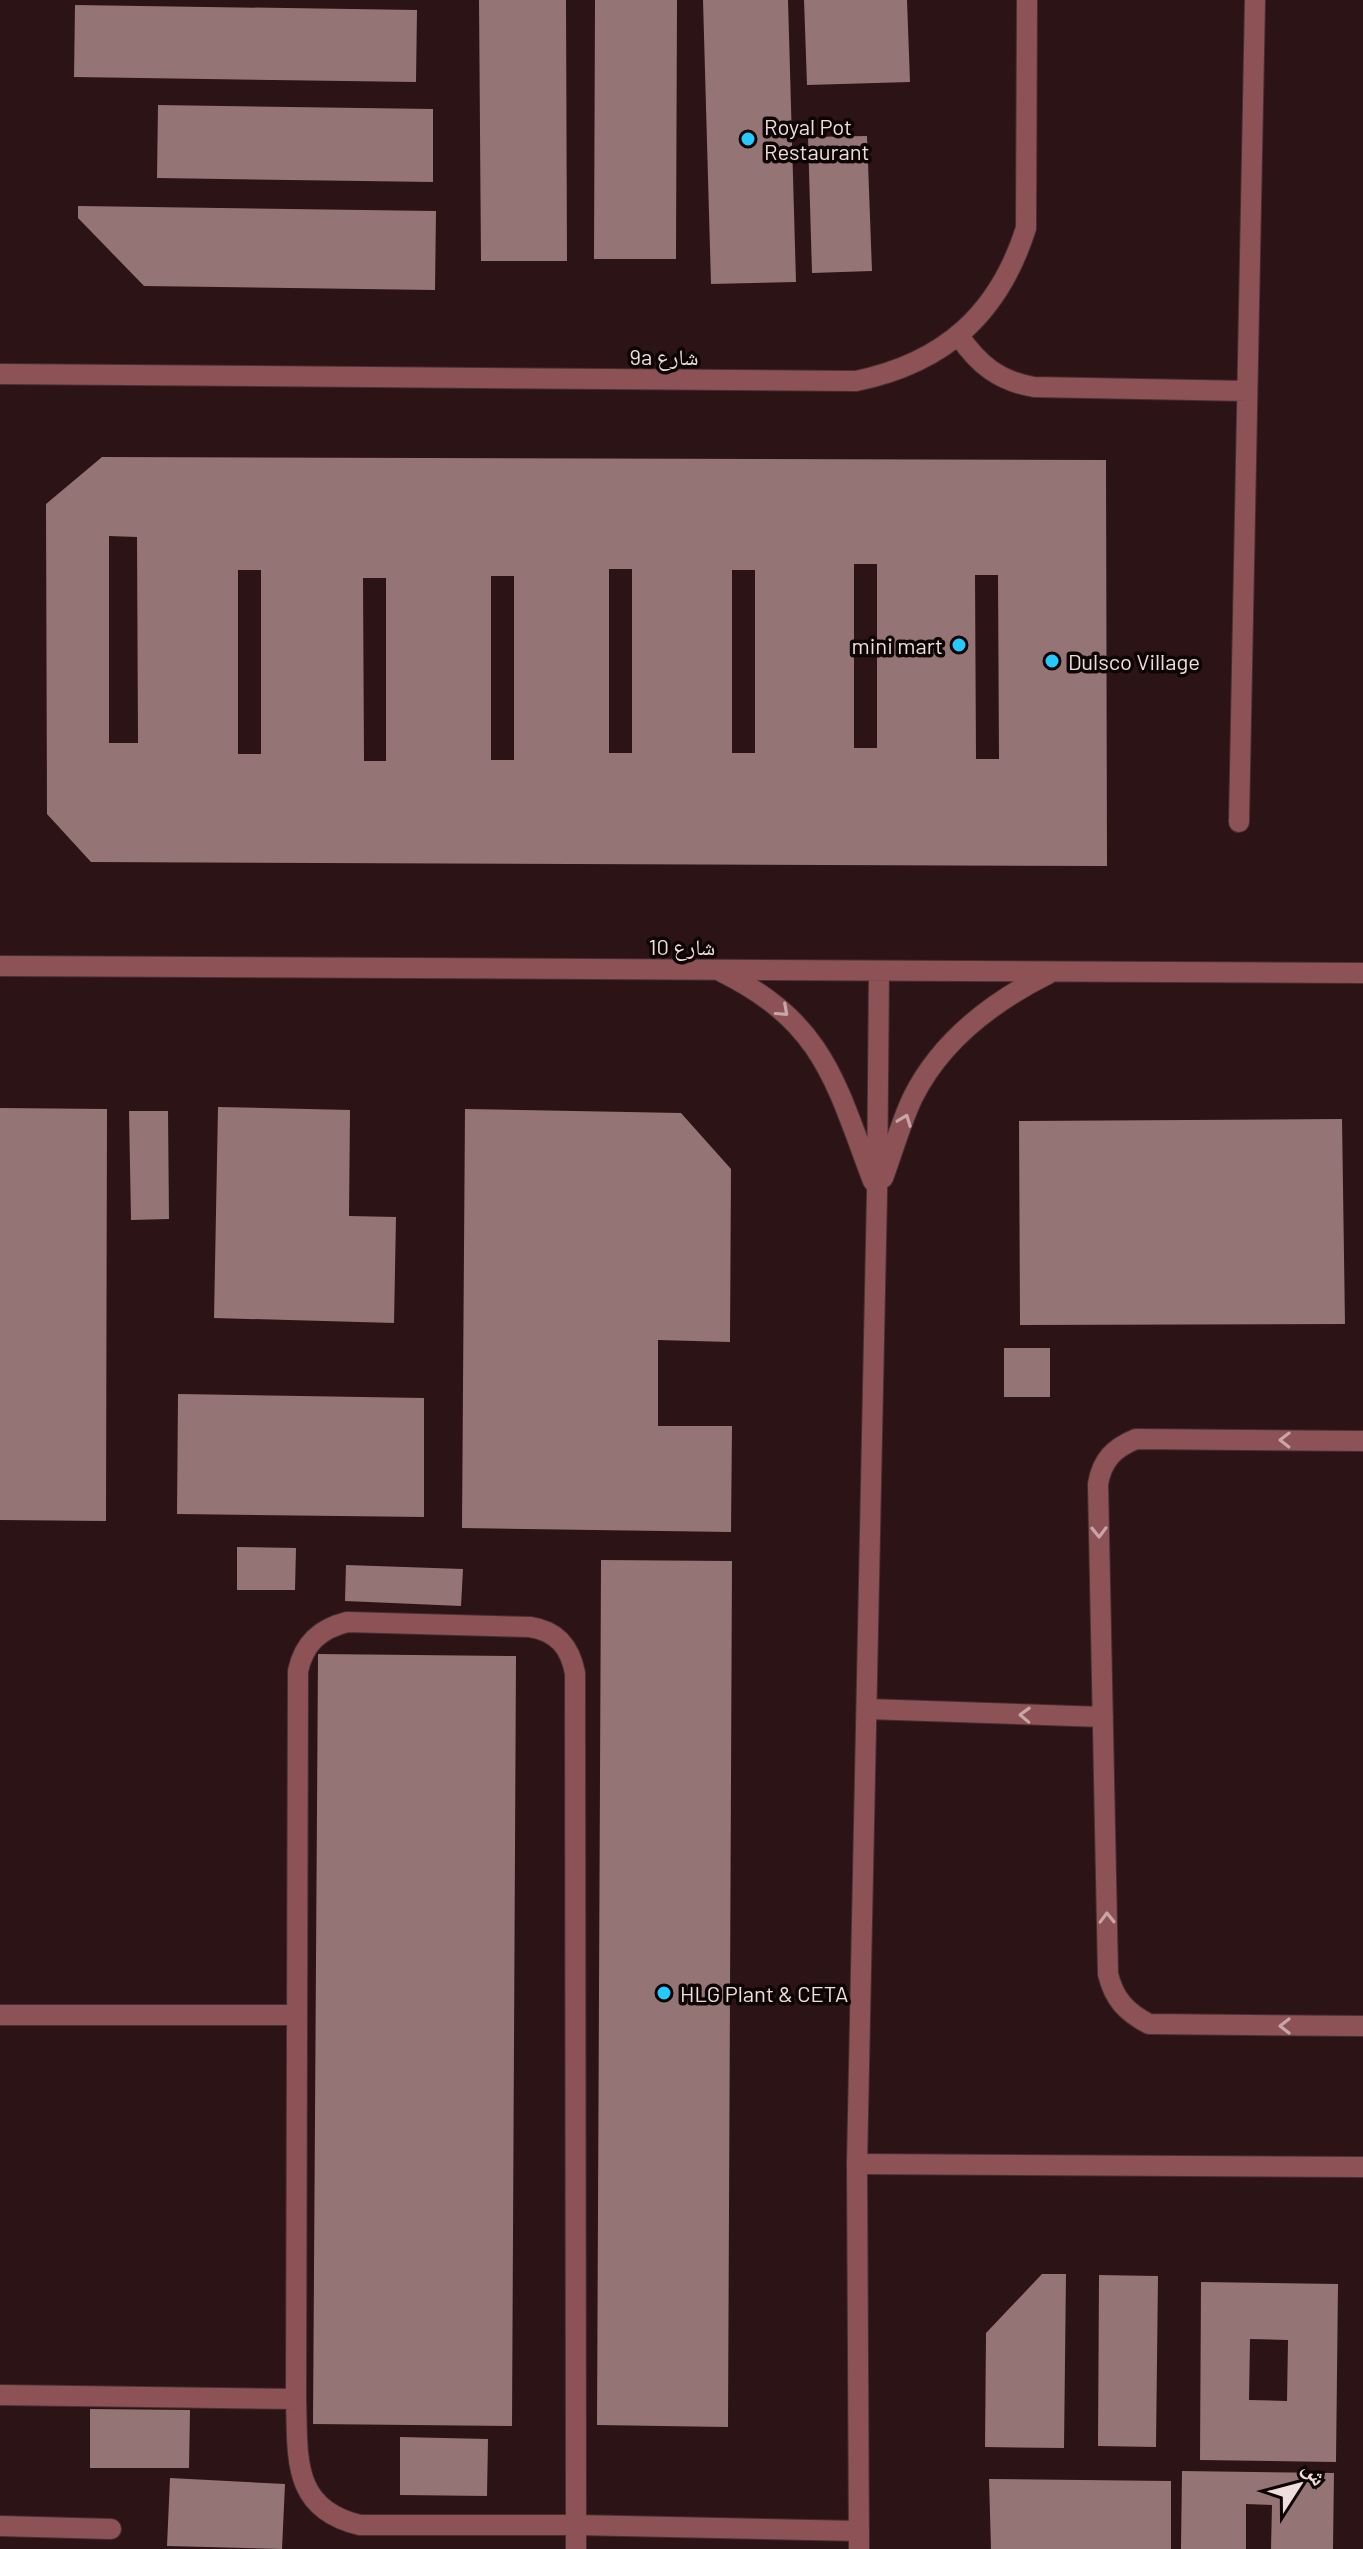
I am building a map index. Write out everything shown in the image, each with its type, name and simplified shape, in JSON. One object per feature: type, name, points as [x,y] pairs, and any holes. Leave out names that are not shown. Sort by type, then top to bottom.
[{"type":"street","name":"9a شارع","points":[[0,374],[856,381],[914,364],[959,336],[983,313],[1003,286],[1018,255],[1026,228],[1027,0]]},
{"type":"street","points":[[1239,822],[1255,0]]},
{"type":"street","points":[[959,336],[986,369],[1018,384],[1034,387],[1247,391]]},
{"type":"street","name":"شارع 10","points":[[0,966],[1363,973]]},
{"type":"street","points":[[718,970],[752,987],[783,1009],[808,1036],[839,1091],[877,1193]]},
{"type":"street","points":[[576,2549],[576,2525],[575,1673],[568,1651],[553,1634],[530,1627],[347,1622],[319,1633],[301,1656],[298,1671],[296,2399],[301,2476],[317,2504],[344,2521],[360,2525],[576,2525],[859,2540],[857,2164],[879,971]]},
{"type":"street","points":[[877,1193],[913,1096],[935,1063],[961,1033],[989,1009],[1020,988],[1054,971]]},
{"type":"street","points":[[1363,1441],[1136,1439],[1114,1450],[1106,1460],[1098,1484],[1108,1974],[1112,1990],[1121,2005],[1149,2024],[1363,2026]]},
{"type":"street","points":[[867,1709],[1103,1717]]},
{"type":"street","points":[[0,2015],[297,2015]]},
{"type":"street","points":[[857,2164],[1363,2167]]},
{"type":"street","points":[[0,2395],[296,2399]]},
{"type":"street","points":[[0,2526],[111,2529]]},
{"type":"building","points":[[479,0],[566,0],[567,261],[481,261]]},
{"type":"building","points":[[595,0],[677,0],[676,259],[594,259]]},
{"type":"building","points":[[703,0],[788,0],[796,282],[711,284]]},
{"type":"building","points":[[804,0],[907,0],[910,82],[807,85]]},
{"type":"building","points":[[75,5],[417,10],[416,82],[74,77]]},
{"type":"building","points":[[158,105],[433,109],[433,182],[157,178]]},
{"type":"building","points":[[867,136],[872,271],[812,273],[808,137]]},
{"type":"building","points":[[78,206],[436,211],[435,290],[144,286],[78,218]]},
{"type":"building","name":"Dulsco Village","points":[[102,457],[1106,460],[1107,866],[91,862],[47,814],[46,504]],"holes":[[[109,536],[137,537],[138,743],[109,743]],[[854,564],[877,564],[877,748],[854,748]],[[609,569],[632,569],[632,753],[609,753]],[[238,570],[261,570],[261,754],[238,754]],[[732,570],[755,570],[755,753],[732,753]],[[975,575],[998,575],[999,759],[976,759]],[[491,576],[514,576],[514,760],[491,760]],[[363,578],[386,578],[386,761],[364,761]]]},
{"type":"building","points":[[218,1107],[350,1110],[349,1216],[396,1217],[394,1323],[214,1318]]},
{"type":"building","points":[[0,1108],[107,1109],[106,1521],[0,1520]]},
{"type":"building","points":[[465,1109],[681,1113],[731,1169],[730,1342],[658,1340],[658,1426],[732,1426],[731,1532],[462,1528]]},
{"type":"building","points":[[129,1111],[168,1111],[169,1219],[131,1220]]},
{"type":"building","points":[[1342,1119],[1345,1324],[1020,1325],[1019,1121]]},
{"type":"building","points":[[1004,1348],[1050,1348],[1050,1397],[1004,1397]]},
{"type":"building","points":[[178,1394],[424,1398],[424,1517],[177,1514]]},
{"type":"building","points":[[237,1547],[296,1548],[295,1590],[237,1590]]},
{"type":"building","name":"HLG Plant & CETA","points":[[601,1560],[732,1561],[728,2427],[597,2425]]},
{"type":"building","points":[[346,1565],[463,1569],[461,1606],[345,1601]]},
{"type":"building","points":[[318,1654],[516,1656],[512,2426],[313,2424]]},
{"type":"building","points":[[1042,2274],[1066,2274],[1064,2448],[985,2447],[986,2333]]},
{"type":"building","points":[[1099,2275],[1158,2276],[1156,2447],[1098,2446]]},
{"type":"building","points":[[1201,2282],[1338,2284],[1336,2462],[1200,2460]],"holes":[[[1250,2339],[1288,2340],[1287,2401],[1249,2400]]]},
{"type":"building","points":[[90,2409],[190,2410],[189,2468],[90,2468]]},
{"type":"building","points":[[400,2437],[488,2439],[487,2496],[400,2495]]},
{"type":"building","points":[[1182,2471],[1334,2473],[1333,2549],[1271,2549],[1272,2505],[1246,2504],[1246,2549],[1181,2549]]},
{"type":"building","points":[[170,2478],[285,2484],[282,2549],[167,2546]]},
{"type":"building","points":[[989,2479],[1171,2481],[1171,2549],[991,2549]]},
{"type":"place","name":"Royal Pot Restaurant","points":[[748,139]]},
{"type":"place","name":"mini mart","points":[[959,645]]},
{"type":"place","name":"Dulsco Village","points":[[1052,661]]},
{"type":"place","name":"HLG Plant & CETA","points":[[664,1993]]}]
